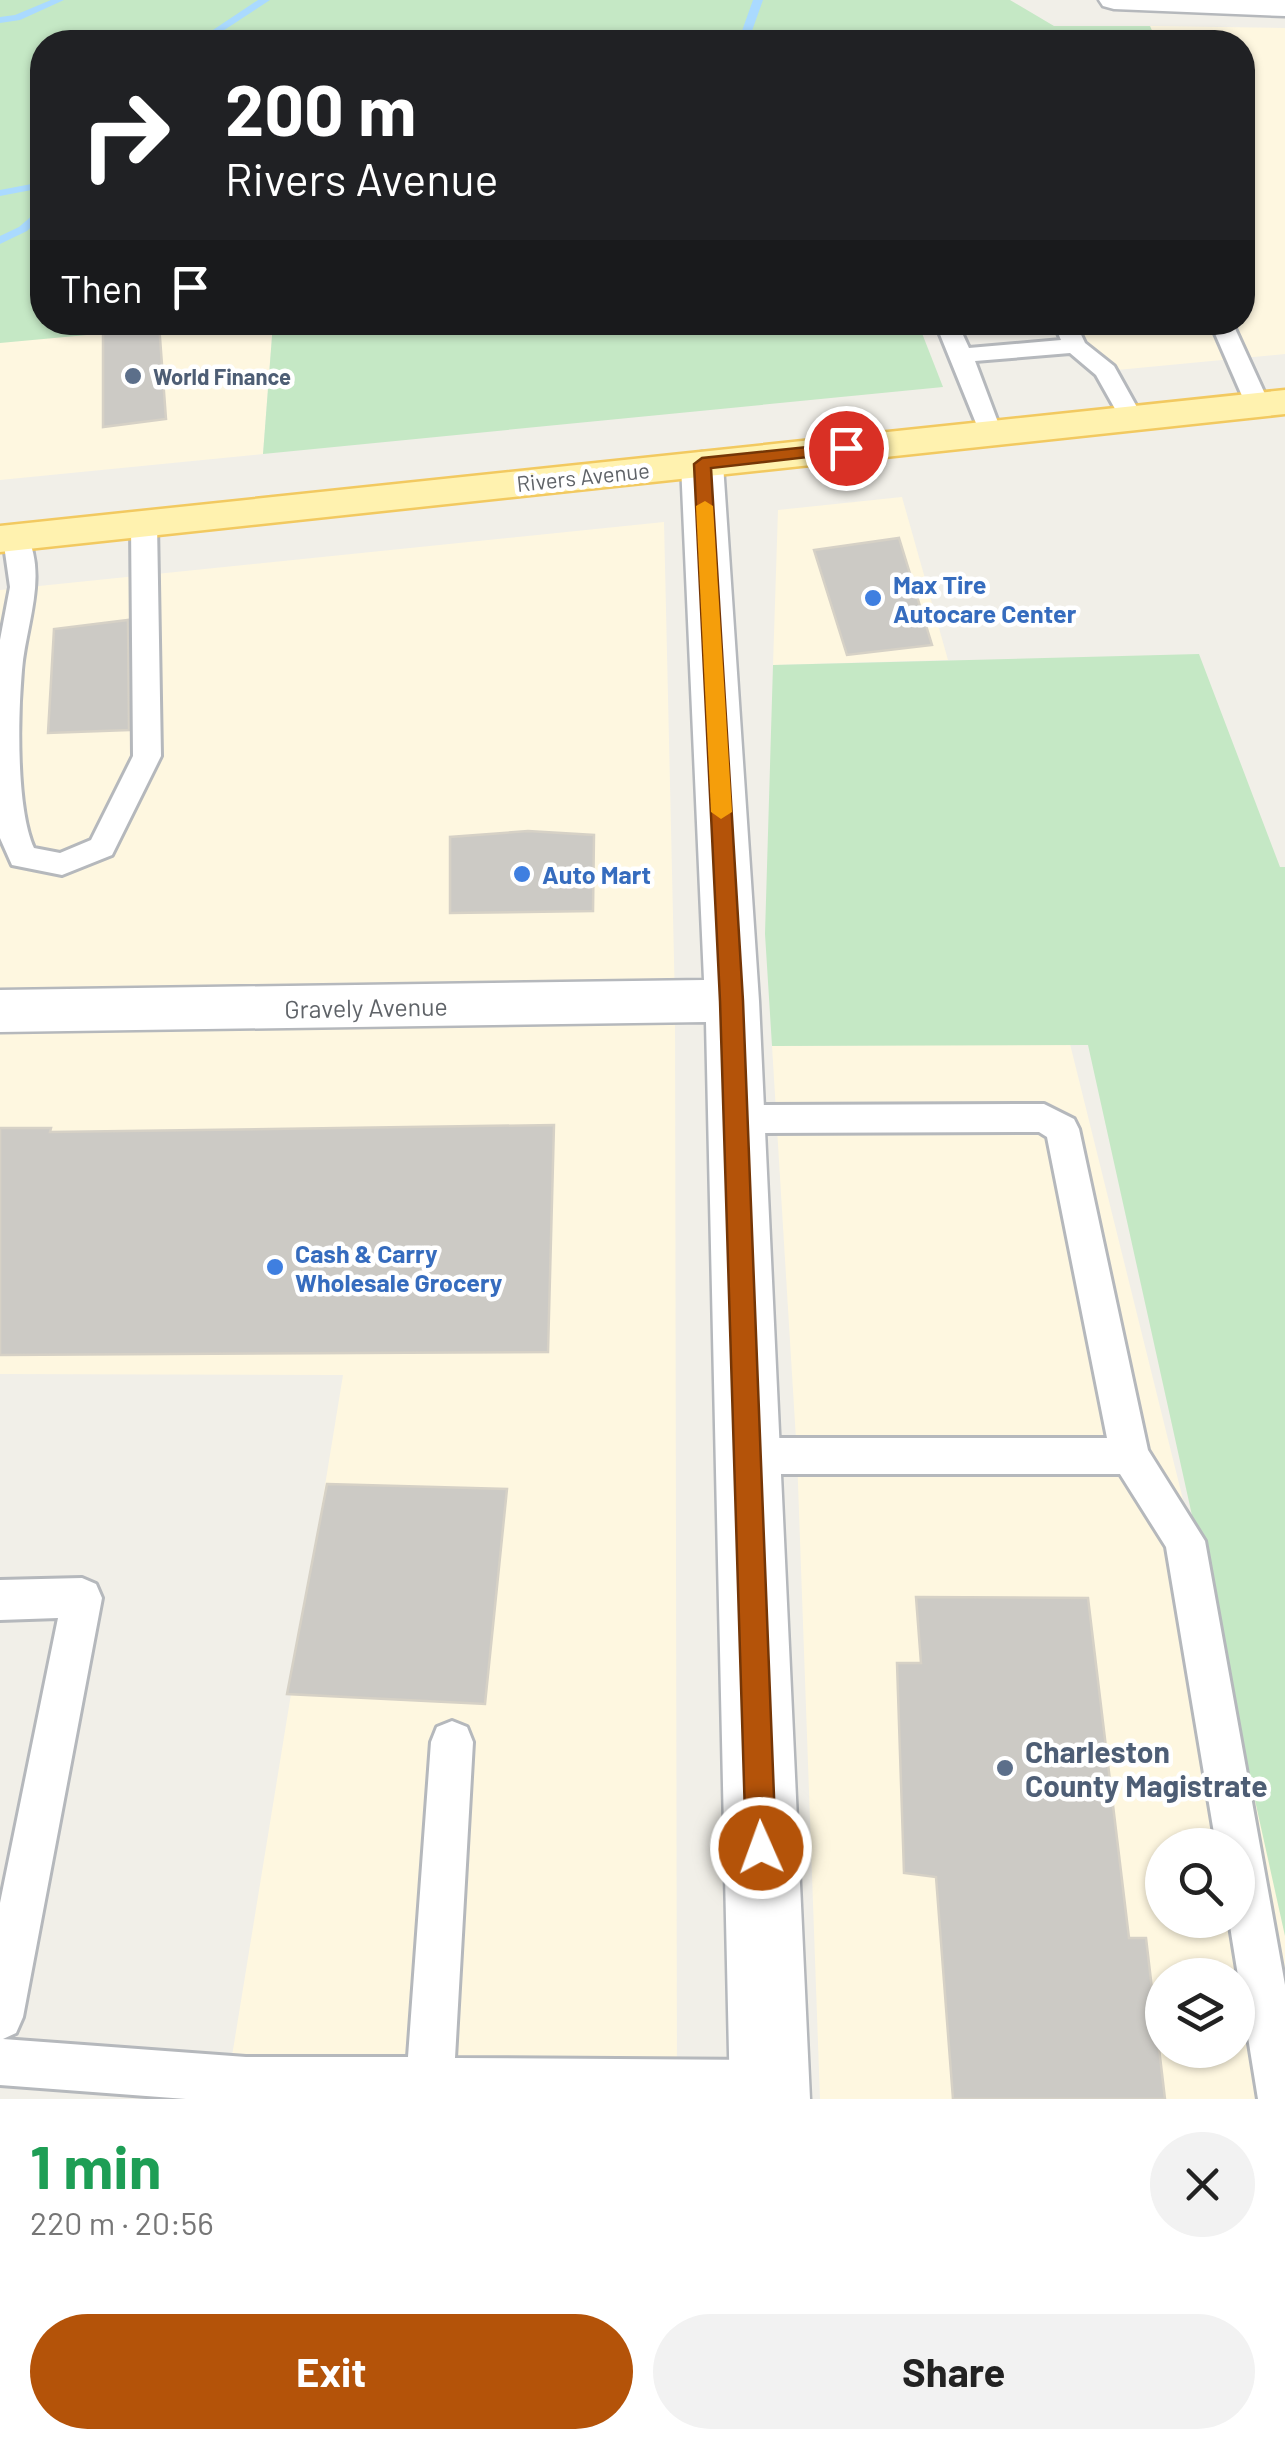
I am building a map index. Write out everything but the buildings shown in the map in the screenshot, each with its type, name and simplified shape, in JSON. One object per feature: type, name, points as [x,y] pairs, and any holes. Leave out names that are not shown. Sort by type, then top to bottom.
[{"type":"main road","name":"Rivers Avenue","points":[[8,539],[1277,405]]},
{"type":"street","points":[[1114,0],[1285,7]]},
{"type":"street","points":[[702,464],[732,1001],[769,2091]]},
{"type":"street","name":"Gravely Avenue","points":[[0,1010],[732,1001]]},
{"type":"lane","points":[[952,335],[990,433]]},
{"type":"lane","points":[[1070,335],[1075,346],[1106,371],[1131,418]]},
{"type":"lane","points":[[1230,335],[1277,405]]},
{"type":"lane","points":[[962,355],[1075,346]]},
{"type":"lane","points":[[8,539],[24,588],[8,670],[8,823],[23,857],[62,864],[102,847],[147,756],[144,524]]},
{"type":"lane","points":[[736,1120],[1044,1118],[1062,1130],[1130,1456],[1185,1541],[1282,2099]]},
{"type":"lane","points":[[748,1456],[1130,1456]]},
{"type":"lane","points":[[0,1600],[82,1598],[0,2017]]},
{"type":"lane","points":[[430,2083],[452,1742]]},
{"type":"lane","points":[[0,2062],[246,2080],[769,2091]]},
{"type":"shaded area","points":[[1150,26],[1285,28],[1285,354],[1096,372],[1077,335],[1255,335],[1255,30],[1152,30]]},
{"type":"shaded area","points":[[65,335],[272,335],[263,454],[0,480],[0,342]]},
{"type":"shaded area","points":[[902,497],[948,660],[773,665],[778,510]]},
{"type":"shaded area","points":[[664,522],[675,1003],[677,2099],[225,2099],[343,1375],[0,1374],[0,590]]},
{"type":"shaded area","points":[[1070,1044],[1285,1911],[1285,2099],[820,2099],[797,1456],[772,1046]]},
{"type":"green space","points":[[0,0],[1010,0],[1054,26],[1150,26],[1152,30],[30,30],[30,335],[87,335],[0,343]]},
{"type":"green space","points":[[272,335],[923,335],[943,387],[263,454]]},
{"type":"green space","points":[[1199,654],[1280,867],[1285,867],[1285,1936],[1088,1045],[772,1046],[765,934],[773,665]]},
{"type":"waterway","points":[[0,20],[17,18],[59,0]]},
{"type":"waterway","points":[[219,30],[265,0]]},
{"type":"waterway","points":[[747,30],[758,0]]},
{"type":"waterway","points":[[0,193],[30,187]]},
{"type":"waterway","points":[[0,241],[30,222]]},
{"type":"slow traffic","points":[[705,506],[721,812]]},
{"type":"place","name":"World Finance","points":[[133,376]]},
{"type":"place","name":"Max Tire Autocare Center","points":[[873,598]]},
{"type":"place","name":"Auto Mart","points":[[522,874]]},
{"type":"place","name":"Cash & Carry Wholesale Grocery","points":[[275,1267]]},
{"type":"place","name":"Charleston County Magistrate","points":[[1005,1768]]},
{"type":"route","points":[[761,1848],[732,1001],[702,464],[846,448]]}]
